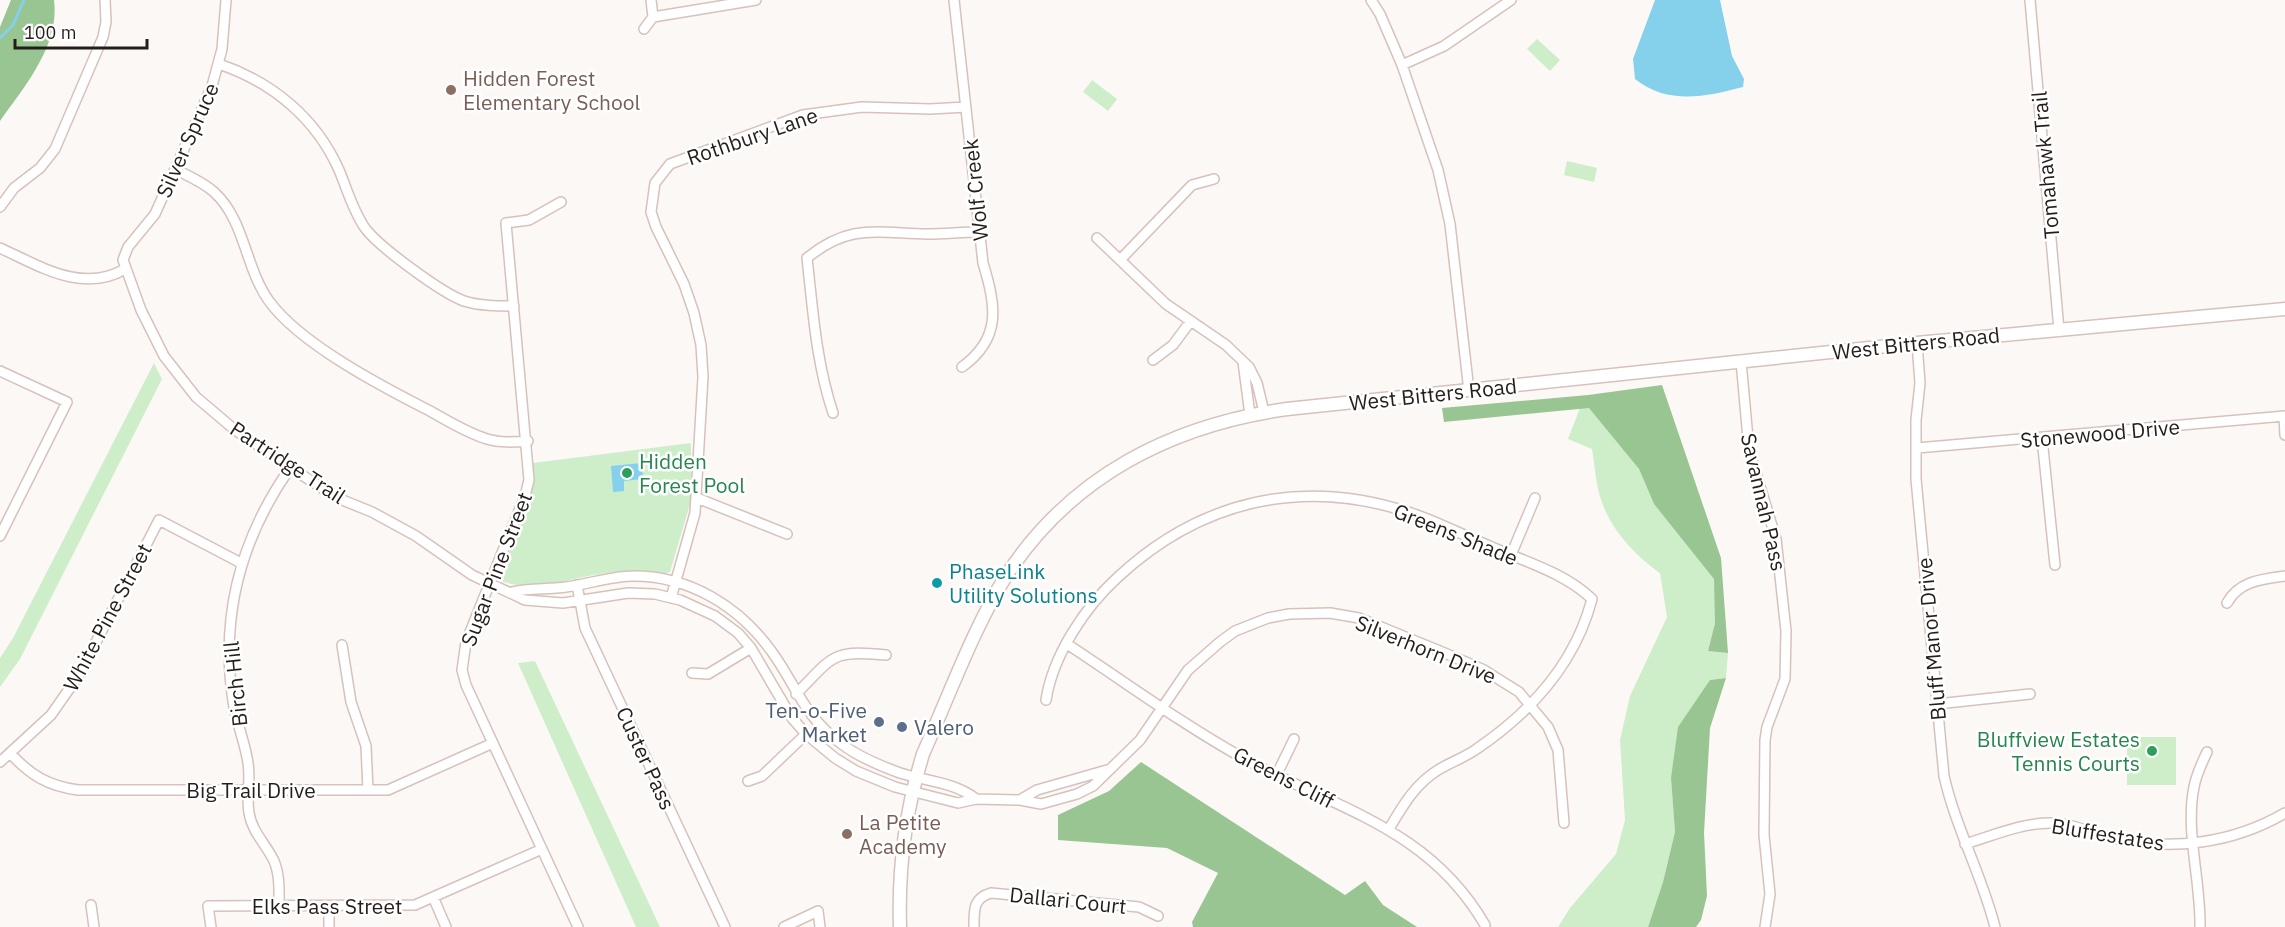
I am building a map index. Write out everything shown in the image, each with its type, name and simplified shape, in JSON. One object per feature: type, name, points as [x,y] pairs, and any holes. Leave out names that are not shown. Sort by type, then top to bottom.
[{"type":"main road","name":"West Bitters Road","points":[[900,927],[902,845],[916,777],[923,754],[987,612],[1006,576],[1055,517],[1087,488],[1132,458],[1184,433],[1264,412],[1917,343],[2285,309]]},
{"type":"street","points":[[0,207],[14,188],[46,162],[55,149],[103,37],[106,22],[105,0]]},
{"type":"street","name":"Silver Spruce","points":[[125,269],[124,254],[154,214],[219,64],[226,0]]},
{"type":"street","points":[[644,29],[653,17],[651,0]]},
{"type":"street","points":[[653,17],[756,0]]},
{"type":"street","name":"Wolf Creek","points":[[954,0],[979,232],[994,320],[981,351],[962,367]]},
{"type":"street","points":[[1371,0],[1380,14],[1402,65],[1438,170],[1450,224],[1469,391]]},
{"type":"street","points":[[1402,65],[1444,46],[1511,0]]},
{"type":"street","name":"Tomahawk Trail","points":[[2030,0],[2059,330]]},
{"type":"street","points":[[219,64],[256,79],[274,90],[305,117],[329,150],[356,214],[375,242],[455,297],[477,304],[514,306]]},
{"type":"street","name":"Rothbury Lane","points":[[697,498],[703,377],[701,345],[684,284],[651,212],[655,183],[670,164],[802,115],[862,106],[930,109],[966,107]]},
{"type":"street","points":[[175,169],[207,187],[225,205],[234,219],[260,288],[274,309],[293,327],[389,392],[474,435],[497,441],[528,441]]},
{"type":"street","points":[[1120,260],[1192,185],[1214,179]]},
{"type":"street","name":"Sugar Pine Street","points":[[561,202],[529,220],[506,223],[528,441],[529,480],[525,496],[466,642],[462,670],[578,927]]},
{"type":"street","points":[[833,413],[822,379],[817,352],[807,258],[836,238],[866,230],[928,234],[979,232]]},
{"type":"street","points":[[1097,238],[1166,304],[1226,345],[1243,362],[1264,412]]},
{"type":"street","points":[[0,248],[59,274],[82,280],[100,280],[125,269]]},
{"type":"street","name":"Partridge Trail","points":[[125,269],[152,333],[179,377],[206,407],[290,468],[335,497],[372,512],[416,536],[489,584],[512,592],[525,600],[546,603],[628,593],[655,594],[671,597],[715,616],[738,633],[751,648],[792,718],[806,734],[835,758],[856,771],[912,791]]},
{"type":"street","points":[[1153,360],[1173,345],[1190,322]]},
{"type":"street","name":"Bluff Manor Drive","points":[[1917,343],[1920,383],[1916,420],[1916,479],[1944,776],[1950,805],[1979,873],[1995,927]]},
{"type":"street","name":"Savannah Pass","points":[[1741,361],[1749,450],[1776,539],[1786,631],[1785,679],[1767,727],[1765,740],[1764,835],[1770,894],[1764,927]]},
{"type":"street","points":[[0,371],[67,402],[0,536]]},
{"type":"street","points":[[1250,378],[1251,415]]},
{"type":"street","points":[[2284,416],[2285,435]]},
{"type":"street","name":"Stonewood Drive","points":[[1917,448],[2284,416]]},
{"type":"street","points":[[2042,438],[2055,565]]},
{"type":"street","name":"Birch Hill","points":[[279,906],[279,877],[274,861],[255,832],[249,814],[248,763],[233,704],[229,672],[231,608],[241,563],[258,519],[290,468]]},
{"type":"street","name":"Greens Shade","points":[[1046,700],[1049,681],[1067,644],[1097,598],[1149,550],[1200,519],[1244,504],[1284,496],[1329,496],[1359,500],[1408,512],[1566,579],[1592,599],[1571,653],[1532,706]]},
{"type":"street","points":[[671,597],[691,531],[697,498],[787,534]]},
{"type":"street","points":[[1511,555],[1535,498]]},
{"type":"street","name":"White Pine Street","points":[[0,762],[51,715],[79,675],[159,520],[241,563]]},
{"type":"street","name":"Partridge Trail","points":[[512,592],[526,588],[577,585],[634,576],[675,582],[701,591],[734,611],[763,639],[817,724],[844,746],[885,766],[916,777]]},
{"type":"street","points":[[2228,603],[2232,594],[2247,584],[2285,576]]},
{"type":"street","name":"Custer Pass","points":[[577,585],[585,628],[725,927]]},
{"type":"street","name":"Silverhorn Drive","points":[[912,791],[958,802],[976,799],[1020,800],[1041,804],[1093,786],[1140,740],[1188,670],[1235,631],[1268,618],[1310,612],[1359,618],[1447,654],[1504,681],[1532,706],[1548,727],[1558,750],[1564,823]]},
{"type":"street","name":"Greens Cliff","points":[[1067,644],[1235,753],[1389,830],[1419,848],[1449,874],[1473,904],[1485,925]]},
{"type":"street","points":[[342,645],[351,702],[366,746],[368,790]]},
{"type":"street","points":[[692,673],[708,674],[751,648]]},
{"type":"street","points":[[796,694],[837,656],[857,652],[886,656]]},
{"type":"street","points":[[763,665],[776,658]]},
{"type":"street","points":[[1937,704],[2030,694]]},
{"type":"street","points":[[1389,830],[1406,800],[1427,778],[1475,751],[1532,706]]},
{"type":"street","points":[[748,781],[762,776],[806,734]]},
{"type":"street","points":[[1277,774],[1294,739]]},
{"type":"street","name":"Big Trail Drive","points":[[10,753],[31,774],[61,788],[388,790],[404,785],[493,743]]},
{"type":"street","points":[[2200,927],[2201,901],[2192,804],[2194,786],[2207,752]]},
{"type":"street","name":"Silverhorn Drive","points":[[1020,800],[1037,790],[1107,770]]},
{"type":"street","name":"Silverhorn Drive","points":[[916,777],[964,790],[976,799]]},
{"type":"street","points":[[1064,782],[1069,796]]},
{"type":"street","name":"Bluffestates","points":[[1965,844],[2029,825],[2050,823],[2071,825],[2133,842],[2195,844],[2251,829],[2285,813]]},
{"type":"street","name":"Elks Pass Street","points":[[211,927],[208,906],[398,907],[434,899],[542,849]]},
{"type":"street","name":"Dallari Court","points":[[974,927],[975,906],[978,899],[991,893],[1139,907],[1158,916]]},
{"type":"street","points":[[434,899],[446,927]]},
{"type":"street","points":[[91,905],[94,927]]},
{"type":"street","points":[[329,907],[329,927]]},
{"type":"street","points":[[784,927],[818,911],[820,927]]},
{"type":"green space","points":[[11,0],[54,0],[54,17],[52,33],[39,64],[0,121],[0,27]]},
{"type":"green space","points":[[1537,39],[1560,60],[1550,71],[1527,49]]},
{"type":"green space","points":[[1092,80],[1117,99],[1108,111],[1083,92]]},
{"type":"green space","points":[[1567,161],[1597,168],[1594,182],[1564,175]]},
{"type":"green space","points":[[154,363],[162,379],[20,659],[0,687],[0,658],[13,638]]},
{"type":"green space","points":[[1662,385],[1721,558],[1728,653],[1708,651],[1715,623],[1714,579],[1654,504],[1639,469],[1589,408],[1444,422],[1442,408],[1588,395]]},
{"type":"green space","points":[[1589,407],[1639,469],[1654,504],[1715,579],[1715,623],[1708,651],[1728,653],[1726,678],[1710,680],[1671,778],[1675,832],[1663,882],[1648,927],[1558,927],[1570,908],[1616,854],[1625,820],[1620,740],[1630,696],[1667,617],[1660,573],[1627,543],[1607,515],[1599,492],[1592,449],[1568,439],[1580,408]]},
{"type":"green space","points":[[691,443],[691,501],[670,572],[658,574],[614,572],[527,586],[498,580],[497,574],[532,482],[533,463]]},
{"type":"green space","points":[[535,661],[660,927],[636,927],[518,663]]},
{"type":"green space","points":[[1726,678],[1710,728],[1704,833],[1707,896],[1701,920],[1696,927],[1648,927],[1663,882],[1675,832],[1671,778],[1678,727],[1710,680]]},
{"type":"green space","points":[[2127,737],[2176,737],[2176,785],[2127,785]]},
{"type":"green space","points":[[1141,762],[1345,895],[1365,881],[1383,905],[1417,927],[1193,927],[1192,922],[1218,873],[1167,848],[1058,840],[1058,815],[1109,791]]},
{"type":"water","points":[[1655,0],[1720,0],[1732,56],[1744,79],[1743,87],[1701,96],[1674,96],[1660,93],[1635,79],[1633,59]]},
{"type":"water","name":"Hidden Forest Pool","points":[[642,463],[643,479],[624,481],[624,491],[613,492],[611,466]]},
{"type":"waterway","points":[[0,38],[13,25],[24,0]]},
{"type":"place","name":"Hidden Forest Elementary School","points":[[451,90]]},
{"type":"place","name":"Hidden Forest Pool","points":[[627,473]]},
{"type":"place","name":"PhaseLink Utility Solutions","points":[[937,583]]},
{"type":"place","name":"Ten-o-Five Market","points":[[879,722]]},
{"type":"place","name":"Valero","points":[[902,727]]},
{"type":"place","name":"Bluffview Estates Tennis Courts","points":[[2152,751]]},
{"type":"place","name":"La Petite Academy","points":[[847,834]]}]
